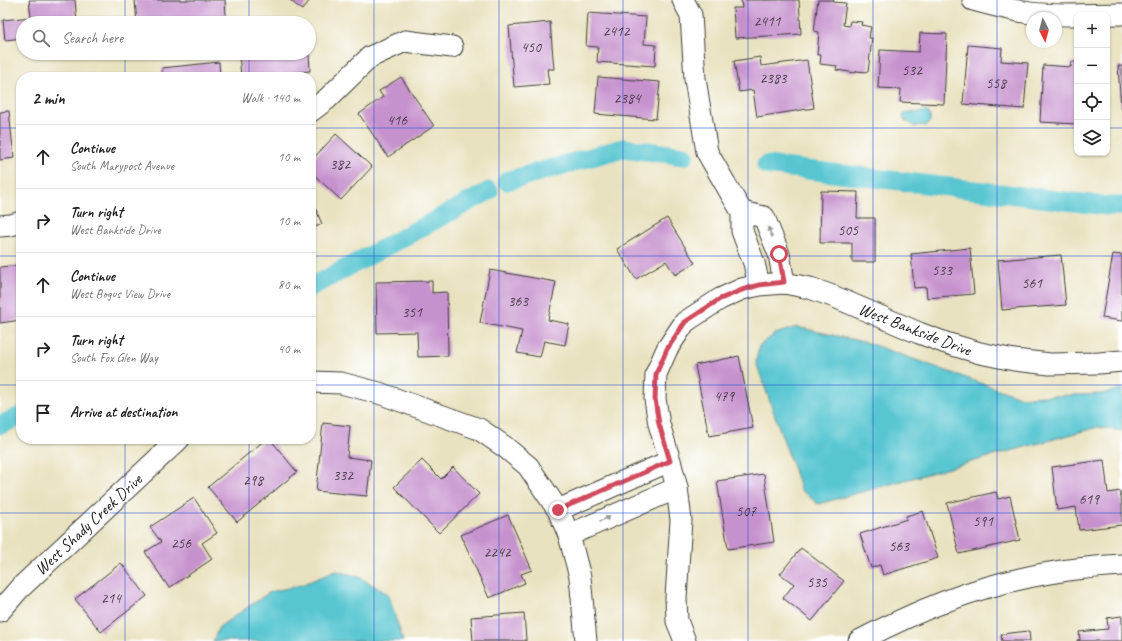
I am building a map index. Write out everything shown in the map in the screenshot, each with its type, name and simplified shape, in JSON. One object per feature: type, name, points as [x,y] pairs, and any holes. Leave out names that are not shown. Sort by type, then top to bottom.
[{"type":"street","points":[[972,0],[994,3],[1030,13],[1122,14]]},
{"type":"street","points":[[692,5],[695,80],[707,152],[742,212],[742,231],[754,263],[759,285]]},
{"type":"street","points":[[316,107],[327,99],[370,57],[405,41],[452,47]]},
{"type":"street","points":[[742,212],[764,217],[779,254],[784,282]]},
{"type":"street","points":[[0,226],[16,224]]},
{"type":"street","name":"West Bankside Drive","points":[[685,641],[677,621],[676,606],[681,520],[677,488],[659,424],[655,399],[656,374],[667,349],[685,322],[720,299],[759,285],[784,282],[810,288],[835,297],[919,333],[980,353],[1014,360],[1050,364],[1122,361]]},
{"type":"street","points":[[316,382],[341,383],[379,393],[479,429],[505,447],[528,466],[558,510],[569,535],[580,577],[586,641]]},
{"type":"street","name":"West Shady Creek Drive","points":[[0,611],[19,589],[174,444]]},
{"type":"street","points":[[558,510],[670,461]]},
{"type":"street","points":[[569,535],[677,488]]},
{"type":"street","points":[[859,641],[894,623],[951,599],[991,586],[1020,578],[1082,568],[1122,565]]},
{"type":"water","points":[[924,111],[929,113],[930,117],[930,122],[926,126],[919,125],[914,127],[905,121],[903,117],[907,112],[918,113]]},
{"type":"water","points":[[797,327],[868,343],[1020,397],[1102,394],[1122,389],[1122,431],[1098,427],[818,504],[801,490],[756,362],[759,346],[775,334]]},
{"type":"water","points":[[336,571],[357,576],[388,594],[403,641],[213,641],[219,627],[270,592],[301,585]]},
{"type":"building","points":[[29,0],[75,0],[76,16],[31,16]]},
{"type":"building","points":[[135,0],[225,0],[226,16],[136,16]]},
{"type":"building","points":[[290,0],[310,0],[302,10]]},
{"type":"building","points":[[741,0],[799,0],[801,34],[735,38],[733,8],[742,8]]},
{"type":"building","points":[[818,0],[834,0],[833,2],[846,3],[843,25],[849,26],[850,21],[862,22],[861,25],[871,27],[869,38],[872,38],[868,72],[856,71],[856,73],[836,70],[837,66],[820,64],[821,55],[817,55],[819,32],[814,31]]},
{"type":"building","points":[[588,13],[646,17],[644,44],[656,45],[655,66],[597,62],[598,47],[586,46]]},
{"type":"building","points":[[16,19],[16,39],[5,40],[3,20]]},
{"type":"building","points":[[550,22],[554,69],[547,69],[549,84],[514,87],[509,26]]},
{"type":"building","points":[[920,33],[947,34],[944,104],[900,102],[901,89],[878,88],[880,50],[919,52]]},
{"type":"building","points":[[968,45],[1002,48],[1001,61],[1028,63],[1024,109],[963,104]]},
{"type":"building","points":[[760,57],[761,66],[807,60],[814,108],[757,117],[753,90],[739,92],[734,61]]},
{"type":"building","points":[[240,60],[309,60],[310,71],[241,72]]},
{"type":"building","points":[[219,62],[220,72],[162,72],[162,68]]},
{"type":"building","points":[[1071,62],[1074,62],[1074,124],[1040,122],[1043,65],[1071,67]]},
{"type":"building","points":[[1118,66],[1122,66],[1122,108],[1121,108]]},
{"type":"building","points":[[401,77],[434,126],[388,157],[359,114],[383,97],[379,91]]},
{"type":"building","points":[[598,77],[660,82],[656,119],[595,114]]},
{"type":"building","points":[[9,111],[14,158],[0,160],[0,112]]},
{"type":"building","points":[[336,134],[372,167],[341,200],[316,177],[316,156]]},
{"type":"building","points":[[821,191],[858,192],[857,218],[875,218],[875,262],[852,262],[852,243],[820,243]]},
{"type":"building","points":[[316,210],[322,224],[316,227]]},
{"type":"building","points":[[667,218],[695,263],[675,275],[666,261],[636,279],[617,249]]},
{"type":"building","points":[[970,248],[974,294],[927,298],[926,287],[914,288],[911,254]]},
{"type":"building","points":[[1113,254],[1122,255],[1122,321],[1102,318]]},
{"type":"building","points":[[1061,255],[1066,305],[1002,310],[998,260]]},
{"type":"building","points":[[16,265],[16,321],[0,323],[0,267]]},
{"type":"building","points":[[490,270],[556,282],[548,320],[569,324],[565,345],[544,341],[540,357],[517,353],[522,331],[480,323]]},
{"type":"building","points":[[432,281],[432,293],[447,292],[448,356],[418,357],[417,332],[377,333],[376,282]]},
{"type":"building","points":[[739,356],[753,428],[709,436],[695,365]]},
{"type":"building","points":[[323,423],[350,426],[347,457],[371,460],[367,496],[316,491]]},
{"type":"building","points":[[260,444],[274,444],[297,472],[237,522],[208,487]]},
{"type":"building","points":[[422,460],[441,479],[453,467],[479,494],[439,533],[394,487]]},
{"type":"building","points":[[1104,460],[1108,493],[1120,491],[1122,525],[1079,530],[1076,507],[1057,510],[1052,467]]},
{"type":"building","points":[[764,474],[774,542],[728,549],[717,481]]},
{"type":"building","points":[[996,492],[998,499],[1010,496],[1020,540],[959,554],[947,503]]},
{"type":"building","points":[[194,498],[217,533],[202,543],[212,559],[169,588],[145,552],[161,542],[150,527]]},
{"type":"building","points":[[923,511],[938,558],[883,575],[880,565],[871,568],[860,534],[907,519],[906,516]]},
{"type":"building","points":[[508,515],[532,570],[521,574],[525,583],[489,598],[461,535]]},
{"type":"building","points":[[801,548],[844,581],[812,621],[783,598],[794,584],[780,574]]},
{"type":"building","points":[[121,563],[147,596],[101,632],[75,599]]},
{"type":"building","points":[[524,613],[526,641],[473,641],[471,617]]},
{"type":"building","points":[[1122,616],[1122,641],[1077,641],[1080,640],[1079,632],[1108,629],[1107,618]]},
{"type":"building","points":[[1029,631],[1030,641],[1002,641],[1001,634]]},
{"type":"waterway","points":[[507,181],[623,148],[684,156]]},
{"type":"waterway","points":[[766,165],[1107,206],[1122,206]]},
{"type":"waterway","points":[[316,284],[489,191]]},
{"type":"waterway","points":[[0,425],[16,418]]},
{"type":"route","points":[[558,510],[670,461],[659,424],[655,399],[656,374],[667,349],[685,322],[720,299],[759,285],[784,282],[779,254]]}]
